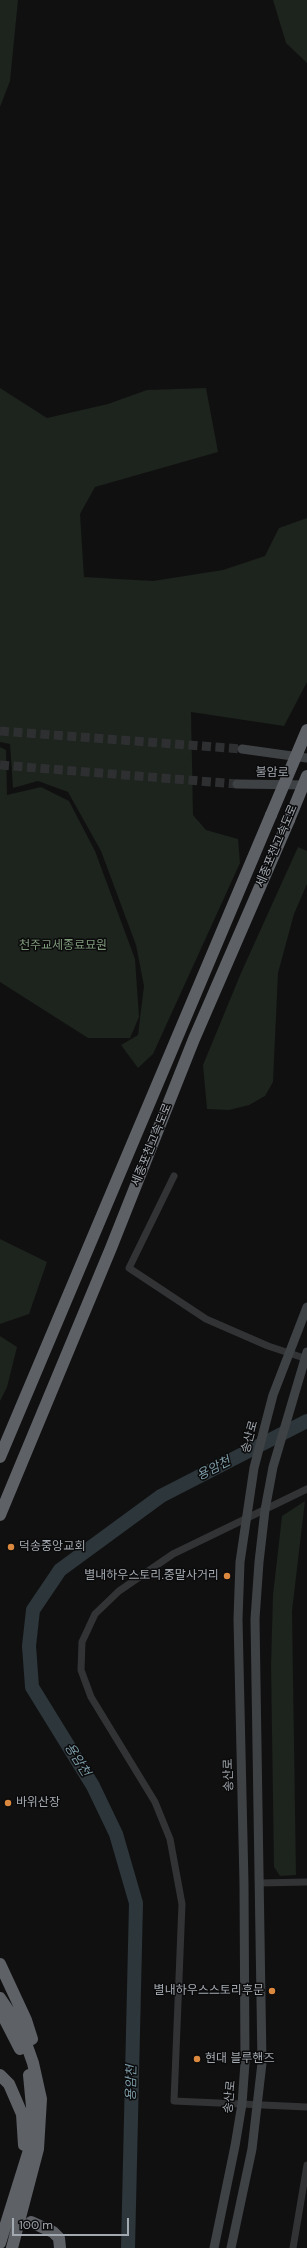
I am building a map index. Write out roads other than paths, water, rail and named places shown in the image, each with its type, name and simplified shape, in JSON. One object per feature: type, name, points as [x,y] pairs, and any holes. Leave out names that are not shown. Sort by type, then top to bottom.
[{"type":"highway","name":"세종포천고속도로","points":[[0,1458],[3,1446],[78,1274],[307,730]]},
{"type":"highway","name":"세종포천고속도로","points":[[0,1515],[111,1248],[194,1039],[307,776]]},
{"type":"highway","points":[[0,1964],[26,2020],[39,2065],[41,2099],[38,2149],[12,2248]]},
{"type":"highway","points":[[0,1998],[20,2029],[34,2063],[41,2099]]},
{"type":"highway","points":[[0,2011],[15,2036],[29,2073],[34,2117],[30,2147],[0,2244]]},
{"type":"highway","points":[[0,2075],[9,2084],[22,2114],[24,2142],[23,2171]]},
{"type":"highway","points":[[31,2222],[53,2232],[59,2238],[60,2248]]},
{"type":"street","name":"불암로","points":[[242,748],[304,757]]},
{"type":"street","name":"불암로","points":[[237,784],[278,786],[307,785]]},
{"type":"street","points":[[278,786],[307,789]]},
{"type":"street","points":[[174,1176],[129,1268],[206,1319],[289,1353],[306,1355],[273,1467],[265,1510],[255,1619],[262,2063],[259,2105],[252,2149],[231,2248]]},
{"type":"street","name":"송산로","points":[[214,2248],[236,2146],[242,2104],[245,2063],[244,1892],[238,1619],[240,1562],[254,1468],[273,1395],[307,1308]]},
{"type":"street","points":[[307,1489],[173,1554],[119,1591],[95,1614],[82,1642],[81,1670],[91,1697],[155,1802],[170,1839],[182,1904],[174,2101],[307,2107]]},
{"type":"street","points":[[260,1883],[307,1882]]},
{"type":"street","points":[[293,2248],[307,2165]]},
{"type":"waterway","name":"용암천","points":[[128,2248],[136,1903],[116,1834],[93,1786],[32,1687],[29,1646],[33,1610],[60,1570],[161,1496],[307,1421]]},
{"type":"tunnel","points":[[0,731],[242,749]]},
{"type":"tunnel","points":[[0,765],[237,784]]},
{"type":"place","name":"덕송중앙교회","points":[[11,1547]]},
{"type":"place","name":"별내하우스토리.중말사거리","points":[[227,1576]]},
{"type":"place","name":"바위산장","points":[[8,1803]]},
{"type":"place","name":"별내하우스스토리후문","points":[[272,1991]]},
{"type":"place","name":"현대 블루핸즈","points":[[197,2059]]},
{"type":"park label","name":"천주교세종료묘원","points":[[63,946]]}]
